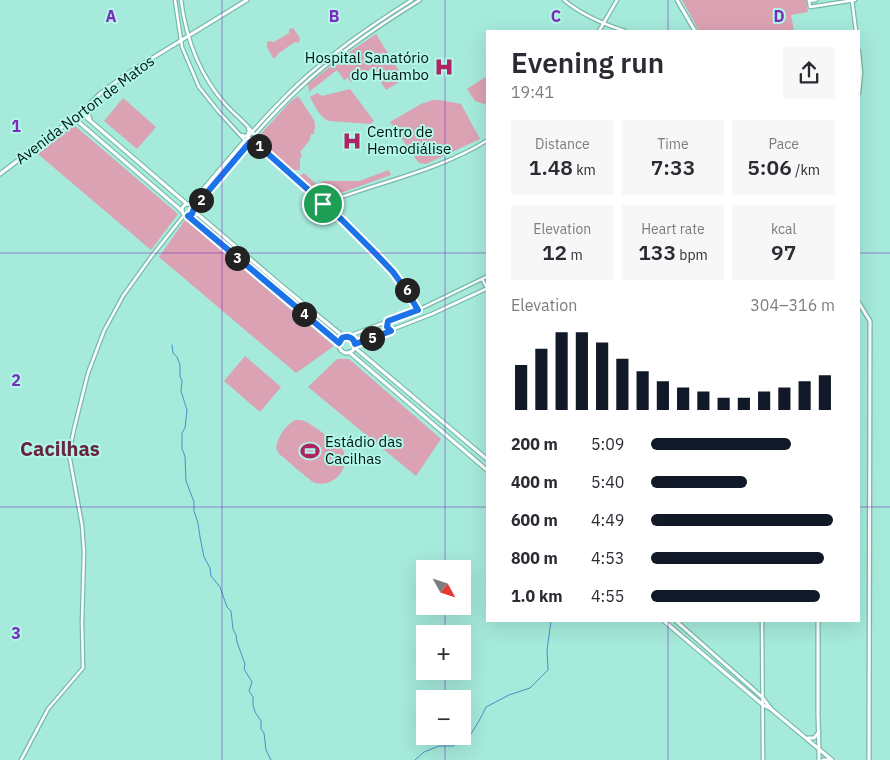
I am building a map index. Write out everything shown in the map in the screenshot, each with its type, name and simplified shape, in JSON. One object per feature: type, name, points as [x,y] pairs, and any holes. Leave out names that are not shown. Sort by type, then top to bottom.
[{"type":"main road","name":"Avenida Norton de Matos","points":[[0,174],[74,118],[101,93],[181,40],[247,0]]},
{"type":"main road","points":[[677,0],[695,30]]},
{"type":"main road","points":[[89,104],[88,112],[91,123]]},
{"type":"main road","points":[[80,112],[283,287],[345,337],[352,339],[355,346],[486,458]]},
{"type":"main road","points":[[74,118],[339,343],[341,350],[345,353],[349,352],[486,469]]},
{"type":"main road","points":[[185,214],[183,206],[188,204]]},
{"type":"main road","points":[[185,214],[192,214],[194,209]]},
{"type":"main road","points":[[860,305],[870,322],[870,760]]},
{"type":"main road","points":[[339,343],[345,337]]},
{"type":"main road","points":[[349,352],[355,346]]},
{"type":"main road","points":[[665,622],[762,705],[771,709]]},
{"type":"main road","points":[[677,622],[762,697],[771,709],[832,760]]},
{"type":"main road","points":[[818,622],[819,760]]},
{"type":"main road","points":[[806,738],[814,738],[819,732]]},
{"type":"main road","points":[[823,760],[832,760]]},
{"type":"street","points":[[175,0],[185,56],[200,86],[218,112],[240,135],[246,140],[257,144],[348,227],[387,266],[406,290],[418,310]]},
{"type":"street","points":[[181,0],[188,36],[198,62],[212,87],[252,132],[257,144]]},
{"type":"street","points":[[188,204],[252,132],[360,34],[411,0],[413,5]]},
{"type":"street","points":[[194,209],[255,136],[282,100],[320,64],[363,38],[418,0]]},
{"type":"street","points":[[564,0],[603,24],[622,30]]},
{"type":"street","points":[[600,30],[616,0]]},
{"type":"street","points":[[816,0],[809,1],[810,7],[853,0],[856,30]]},
{"type":"street","points":[[360,34],[363,38]]},
{"type":"street","points":[[860,62],[860,83]]},
{"type":"street","points":[[282,100],[285,103]]},
{"type":"street","points":[[240,135],[247,136],[249,131],[247,127]]},
{"type":"street","points":[[323,204],[450,160],[486,141]]},
{"type":"street","points":[[21,760],[48,710],[83,668],[84,549],[82,525],[69,454],[88,373],[99,343],[123,296],[185,214]]},
{"type":"street","points":[[345,337],[418,310],[486,277]]},
{"type":"street","points":[[482,279],[486,286]]},
{"type":"street","points":[[355,346],[446,309],[486,289]]},
{"type":"street","points":[[388,321],[387,327],[391,331]]},
{"type":"street","points":[[762,622],[763,760]]},
{"type":"shaded area","points":[[682,0],[806,0],[808,12],[791,15],[794,30],[698,30]]},
{"type":"shaded area","points":[[293,28],[300,38],[299,43],[295,42],[273,58],[267,47],[267,42],[274,42],[289,33],[289,29]]},
{"type":"shaded area","points":[[376,34],[404,79],[386,90],[372,68],[351,82],[348,78],[344,80],[337,70],[309,92],[308,84]]},
{"type":"shaded area","points":[[486,77],[486,105],[475,101],[467,89]]},
{"type":"shaded area","points":[[350,89],[374,121],[370,124],[329,121],[320,114],[310,97],[317,93],[322,96]]},
{"type":"shaded area","points":[[298,96],[314,120],[315,125],[314,134],[311,134],[309,141],[300,152],[302,155],[300,170],[290,170],[259,142],[258,137],[290,102]]},
{"type":"shaded area","points":[[123,98],[156,127],[137,149],[104,121]]},
{"type":"shaded area","points":[[433,100],[461,104],[480,139],[426,164],[419,163],[390,122],[421,104]]},
{"type":"shaded area","points":[[74,125],[178,214],[151,250],[38,154]]},
{"type":"shaded area","points":[[389,170],[391,175],[324,199],[299,176],[304,173],[317,185],[324,181],[359,181]]},
{"type":"shaded area","points":[[185,220],[334,346],[296,373],[159,257]]},
{"type":"shaded area","points":[[245,356],[281,387],[260,412],[224,381]]},
{"type":"shaded area","points":[[337,359],[349,359],[441,439],[416,476],[308,387]]},
{"type":"shaded area","name":"Estádio das Cacilhas","points":[[295,420],[302,420],[309,424],[343,450],[345,463],[340,475],[335,479],[322,484],[315,483],[279,454],[276,448],[280,435]]},
{"type":"waterway","points":[[172,345],[173,353],[180,365],[181,391],[187,410],[185,428],[182,433],[186,481],[194,502],[194,511],[204,557],[210,568],[211,576],[220,587],[227,607],[231,611],[233,629],[245,664],[244,669],[252,682],[249,691],[253,697],[255,712],[261,721],[266,750],[271,760]]},
{"type":"waterway","points":[[415,760],[424,752],[439,746],[453,746],[469,737],[486,707],[509,695],[530,688],[548,670],[547,650],[551,622]]},
{"type":"place","name":"Hospital Sanatório do Huambo","points":[[444,67]]},
{"type":"place","name":"Centro de Hemodiálise","points":[[352,141]]},
{"type":"place","name":"Estádio das Cacilhas","points":[[310,451]]},
{"type":"district","name":"Cacilhas","points":[[60,449]]},
{"type":"route","points":[[250,142],[257,144],[323,204],[342,220],[393,272],[418,310],[388,321],[387,327],[391,331],[355,344],[352,339],[344,337],[339,343],[188,216],[194,212],[194,208],[250,142]]}]
